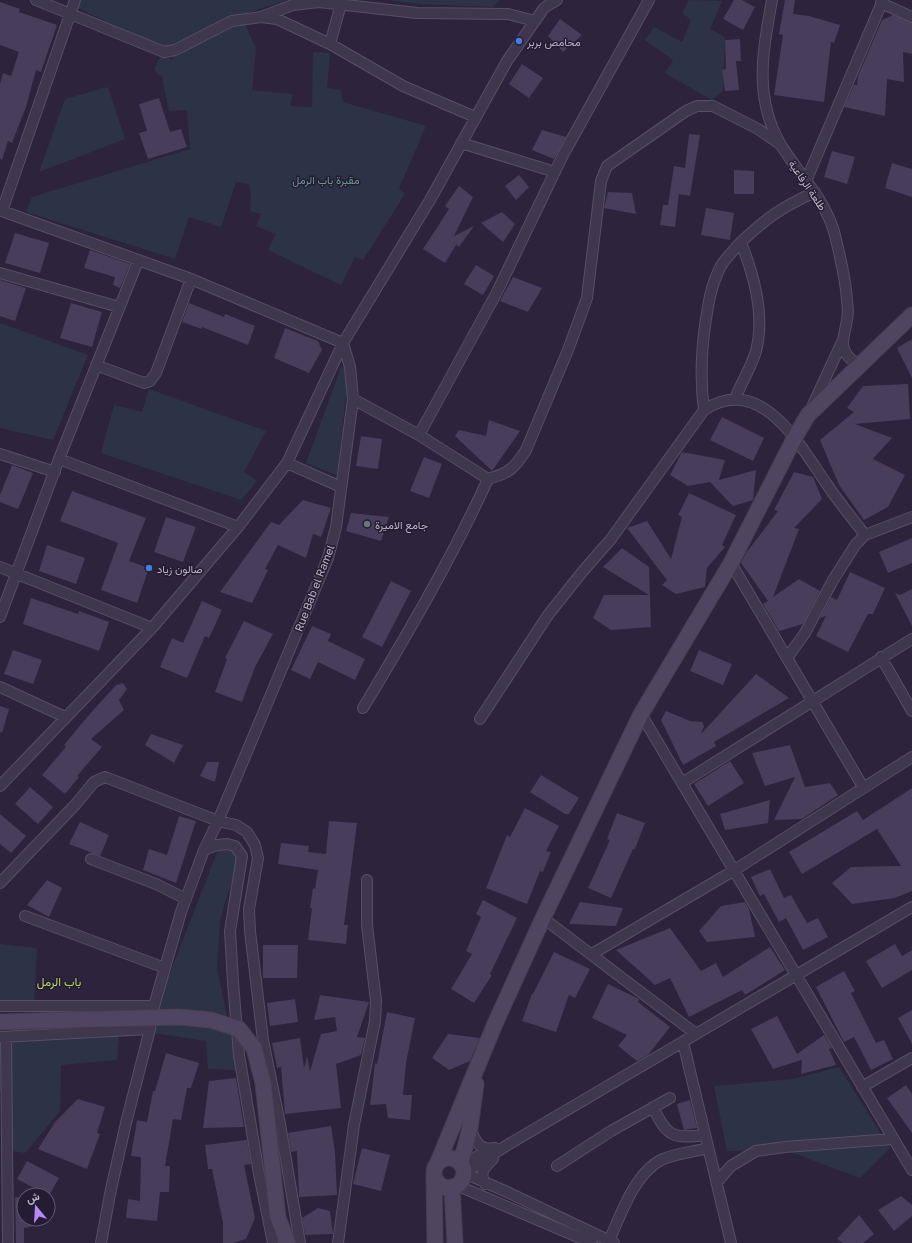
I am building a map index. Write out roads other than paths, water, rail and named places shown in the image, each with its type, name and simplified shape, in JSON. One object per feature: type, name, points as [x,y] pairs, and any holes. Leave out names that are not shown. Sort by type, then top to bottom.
[{"type":"street","points":[[36,0],[164,52],[175,50],[232,21],[261,17],[293,4],[319,2],[417,13],[508,14],[535,21]]},
{"type":"street","points":[[75,0],[1,212],[191,279],[343,343]]},
{"type":"street","points":[[0,786],[152,628],[238,527],[287,463],[343,343],[430,200],[507,61],[545,4],[557,0]]},
{"type":"street","points":[[419,435],[497,292],[555,172],[649,0]]},
{"type":"street","name":"طلعة الرفاعية","points":[[772,0],[761,71],[767,111],[780,144],[822,201],[829,220],[843,273],[847,302],[847,324],[842,342],[808,415]]},
{"type":"street","points":[[806,181],[882,2],[912,16]]},
{"type":"street","points":[[330,44],[341,4]]},
{"type":"street","points":[[261,17],[277,19],[330,44],[403,86],[475,117]]},
{"type":"street","points":[[363,708],[399,648],[464,531],[488,479],[505,474],[513,469],[526,450],[568,350],[587,298],[601,181],[607,166],[686,111],[697,106],[713,106],[758,129],[780,144]]},
{"type":"street","points":[[461,143],[555,172]]},
{"type":"street","points":[[704,410],[701,361],[707,303],[718,270],[741,242],[773,213],[815,192]]},
{"type":"street","points":[[735,399],[756,351],[758,329],[754,282],[741,242]]},
{"type":"street","points":[[0,617],[18,573],[59,459],[138,261]]},
{"type":"street","points":[[0,273],[119,307]]},
{"type":"street","points":[[96,365],[144,383],[150,381],[156,373],[191,279]]},
{"type":"street","points":[[435,1243],[436,1168],[478,1065],[543,918],[641,714],[731,563],[795,437],[808,415],[911,314]]},
{"type":"street","points":[[842,342],[849,358],[854,363],[861,364]]},
{"type":"street","name":"Rue Bab el Ramel","points":[[101,1243],[124,1130],[150,1029],[154,1006],[186,899],[204,850],[218,821],[328,558],[336,527],[353,399],[350,366],[343,343]]},
{"type":"street","points":[[353,399],[419,435],[488,479]]},
{"type":"street","points":[[480,719],[548,615],[583,571],[612,539],[704,410],[715,403],[735,399],[763,408],[781,422],[795,437],[827,485],[865,535]]},
{"type":"street","points":[[0,454],[54,472]]},
{"type":"street","points":[[59,459],[238,527]]},
{"type":"street","points":[[287,463],[341,487]]},
{"type":"street","points":[[787,658],[819,610],[846,558],[865,535],[912,517]]},
{"type":"street","points":[[731,563],[863,787]]},
{"type":"street","points":[[0,567],[152,628]]},
{"type":"street","points":[[682,783],[912,639]]},
{"type":"street","points":[[881,657],[912,711]]},
{"type":"street","points":[[0,687],[66,717]]},
{"type":"street","points":[[641,714],[912,1170]]},
{"type":"street","points":[[592,954],[733,871],[912,757]]},
{"type":"street","points":[[0,883],[75,805],[94,782],[102,777],[218,821],[236,825],[247,832],[254,845],[258,858],[250,909],[250,931],[263,1040],[280,1124],[300,1243]]},
{"type":"street","points":[[204,850],[227,844],[235,846],[242,856],[230,931],[233,982],[239,1055],[259,1174],[273,1243]]},
{"type":"street","points":[[91,859],[156,884],[186,899]]},
{"type":"street","points":[[338,1243],[354,1125],[375,1021],[376,1000],[367,925],[367,880]]},
{"type":"street","points":[[436,1168],[438,1184],[447,1187],[458,1177],[508,1144],[912,908]]},
{"type":"street","points":[[25,916],[165,968]]},
{"type":"street","points":[[543,918],[696,1034]]},
{"type":"street","points":[[0,1006],[154,1006]]},
{"type":"street","points":[[0,1022],[179,1017],[211,1020],[239,1029],[254,1048],[263,1083],[278,1218],[279,1243]]},
{"type":"street","points":[[8,1243],[3,1037],[150,1029]]},
{"type":"street","points":[[683,1042],[731,1243]]},
{"type":"street","points":[[862,1086],[912,1058]]},
{"type":"street","points":[[458,1177],[470,1128],[478,1065]]},
{"type":"street","points":[[557,1166],[611,1130],[670,1098]]},
{"type":"street","points":[[653,1107],[661,1124],[669,1133],[685,1137],[705,1135]]},
{"type":"street","points":[[470,1128],[474,1140],[479,1146],[490,1149],[508,1144]]},
{"type":"street","points":[[717,1182],[731,1166],[756,1151],[785,1147],[893,1139]]},
{"type":"street","points":[[485,1184],[481,1176],[482,1170],[508,1144]]},
{"type":"street","points":[[458,1177],[505,1191],[612,1242],[625,1204],[644,1172],[663,1160],[708,1148]]},
{"type":"street","points":[[436,1168],[447,1158],[457,1160],[458,1177],[455,1243]]},
{"type":"street","points":[[458,1177],[592,1243]]},
{"type":"street","points":[[278,1218],[288,1243]]},
{"type":"place","name":"محامص بربر","points":[[519,41]]},
{"type":"place","name":"جامع الاميرة","points":[[367,524]]},
{"type":"place","name":"صالون زياد","points":[[149,568]]},
{"type":"district","name":"باب الرمل","points":[[59,981]]},
{"type":"park label","name":"مقبرة باب الرمل","points":[[326,179]]}]
